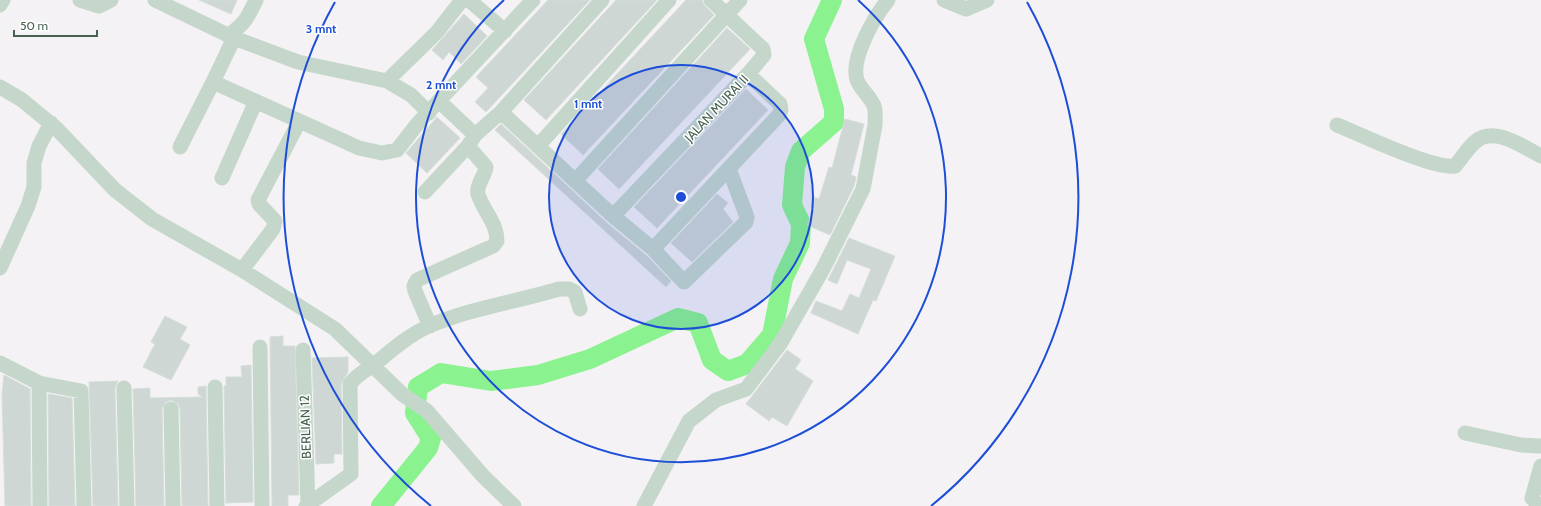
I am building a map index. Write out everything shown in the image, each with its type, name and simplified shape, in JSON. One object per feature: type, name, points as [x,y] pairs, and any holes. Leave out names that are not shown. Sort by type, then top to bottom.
[{"type":"street","points":[[0,5],[3,0]]},
{"type":"street","points":[[80,0],[99,6],[111,0]]},
{"type":"street","points":[[155,0],[231,37],[298,62],[387,81],[434,107],[472,140],[486,167],[478,195],[497,232],[497,241],[493,246],[417,280],[414,286],[415,291],[430,326]]},
{"type":"street","points":[[180,147],[213,82],[231,37],[245,23],[256,0]]},
{"type":"street","points":[[387,81],[437,32],[462,0]]},
{"type":"street","points":[[469,0],[505,31]]},
{"type":"street","points":[[213,82],[359,148],[382,153],[397,150],[434,107],[533,0]]},
{"type":"street","points":[[425,192],[472,140],[501,112],[602,0]]},
{"type":"street","points":[[538,146],[669,0]]},
{"type":"street","name":"JALAN MURAI II","points":[[614,216],[748,74],[764,55],[765,51],[711,0]]},
{"type":"street","points":[[575,180],[740,0]]},
{"type":"street","points":[[644,506],[689,421],[716,400],[746,389],[780,344],[823,269],[863,189],[875,124],[875,114],[874,106],[857,79],[858,60],[866,35],[878,12],[888,0]]},
{"type":"street","points":[[944,0],[966,9],[987,0]]},
{"type":"street","points":[[653,249],[779,115],[781,110],[780,104],[748,74]]},
{"type":"street","points":[[0,87],[22,100],[51,123],[116,190],[152,219],[242,270],[335,329],[402,394],[427,411],[483,476],[514,506]]},
{"type":"street","points":[[222,178],[256,102]]},
{"type":"street","points":[[501,112],[614,216],[653,249],[682,282],[686,282],[746,222],[747,217],[729,169]]},
{"type":"street","points":[[242,270],[273,229],[275,221],[259,204],[258,200],[299,122]]},
{"type":"street","points":[[0,268],[28,206],[34,187],[34,163],[51,123]]},
{"type":"street","points":[[1337,125],[1446,167],[1455,166],[1476,141],[1486,135],[1501,136],[1541,156]]},
{"type":"street","points":[[307,505],[351,474],[350,384],[355,377],[372,366],[404,340],[430,326],[498,304],[559,289],[569,289],[575,292],[580,309]]},
{"type":"street","points":[[260,347],[262,506]]},
{"type":"street","name":"BERLIAN 12","points":[[303,350],[307,505]]},
{"type":"street","points":[[0,363],[40,383],[81,391],[84,506]]},
{"type":"street","points":[[40,383],[40,506]]},
{"type":"street","points":[[215,387],[218,506]]},
{"type":"street","points":[[124,388],[127,506]]},
{"type":"street","points":[[171,409],[173,506]]},
{"type":"street","points":[[1465,434],[1521,445],[1541,446]]},
{"type":"street","points":[[1539,506],[1532,498],[1541,466]]},
{"type":"building","points":[[199,0],[237,0],[231,14]]},
{"type":"building","points":[[548,0],[590,0],[486,112],[475,102],[488,88],[476,77]]},
{"type":"building","points":[[616,0],[657,0],[546,120],[524,100]]},
{"type":"building","points":[[686,0],[702,0],[705,6],[714,15],[583,155],[561,134]]},
{"type":"building","points":[[464,14],[487,36],[461,64],[449,52],[443,60],[432,50]]},
{"type":"building","points":[[727,28],[750,49],[619,189],[598,169]]},
{"type":"building","points":[[746,89],[768,110],[657,228],[634,207]]},
{"type":"building","points":[[437,117],[460,138],[427,173],[406,153]]},
{"type":"building","points":[[845,119],[864,124],[851,175],[856,177],[854,186],[830,235],[807,225],[815,208],[811,207],[815,197],[819,199],[829,167],[832,168]]},
{"type":"building","points":[[501,124],[607,223],[647,256],[671,281],[666,287],[495,130]]},
{"type":"building","points":[[717,194],[728,203],[723,209],[733,222],[692,262],[671,243]]},
{"type":"building","points":[[849,238],[895,256],[876,301],[873,300],[858,334],[811,313],[816,301],[842,311],[850,294],[859,298],[871,269],[847,260],[837,284],[828,280]]},
{"type":"building","points":[[165,316],[187,327],[180,339],[190,345],[171,380],[143,367],[155,344],[151,342]]},
{"type":"building","points":[[283,336],[283,346],[295,346],[299,495],[288,495],[288,506],[272,506],[270,337]]},
{"type":"building","points":[[787,350],[801,360],[795,369],[813,381],[787,426],[772,417],[769,421],[746,404]]},
{"type":"building","points":[[348,357],[348,372],[341,384],[342,454],[334,454],[334,463],[316,464],[312,358]]},
{"type":"building","points":[[251,365],[253,502],[226,503],[224,386],[226,386],[226,377],[242,377],[241,366]]},
{"type":"building","points":[[4,375],[30,389],[31,506],[5,506],[2,394]]},
{"type":"building","points":[[118,381],[115,388],[118,506],[93,506],[89,382]]},
{"type":"building","points":[[206,386],[208,506],[182,506],[180,409],[178,404],[171,400],[166,402],[162,409],[164,506],[136,506],[133,389],[150,388],[150,398],[203,397],[198,394],[198,387]]},
{"type":"building","points":[[48,394],[72,398],[75,506],[49,506]]},
{"type":"waterway","points":[[381,506],[428,448],[431,438],[415,413],[418,387],[441,373],[491,381],[538,375],[590,359],[678,318],[698,323],[712,360],[728,371],[747,364],[772,335],[783,279],[800,243],[801,224],[792,205],[795,167],[801,151],[834,122],[834,109],[814,39],[832,0]]}]
